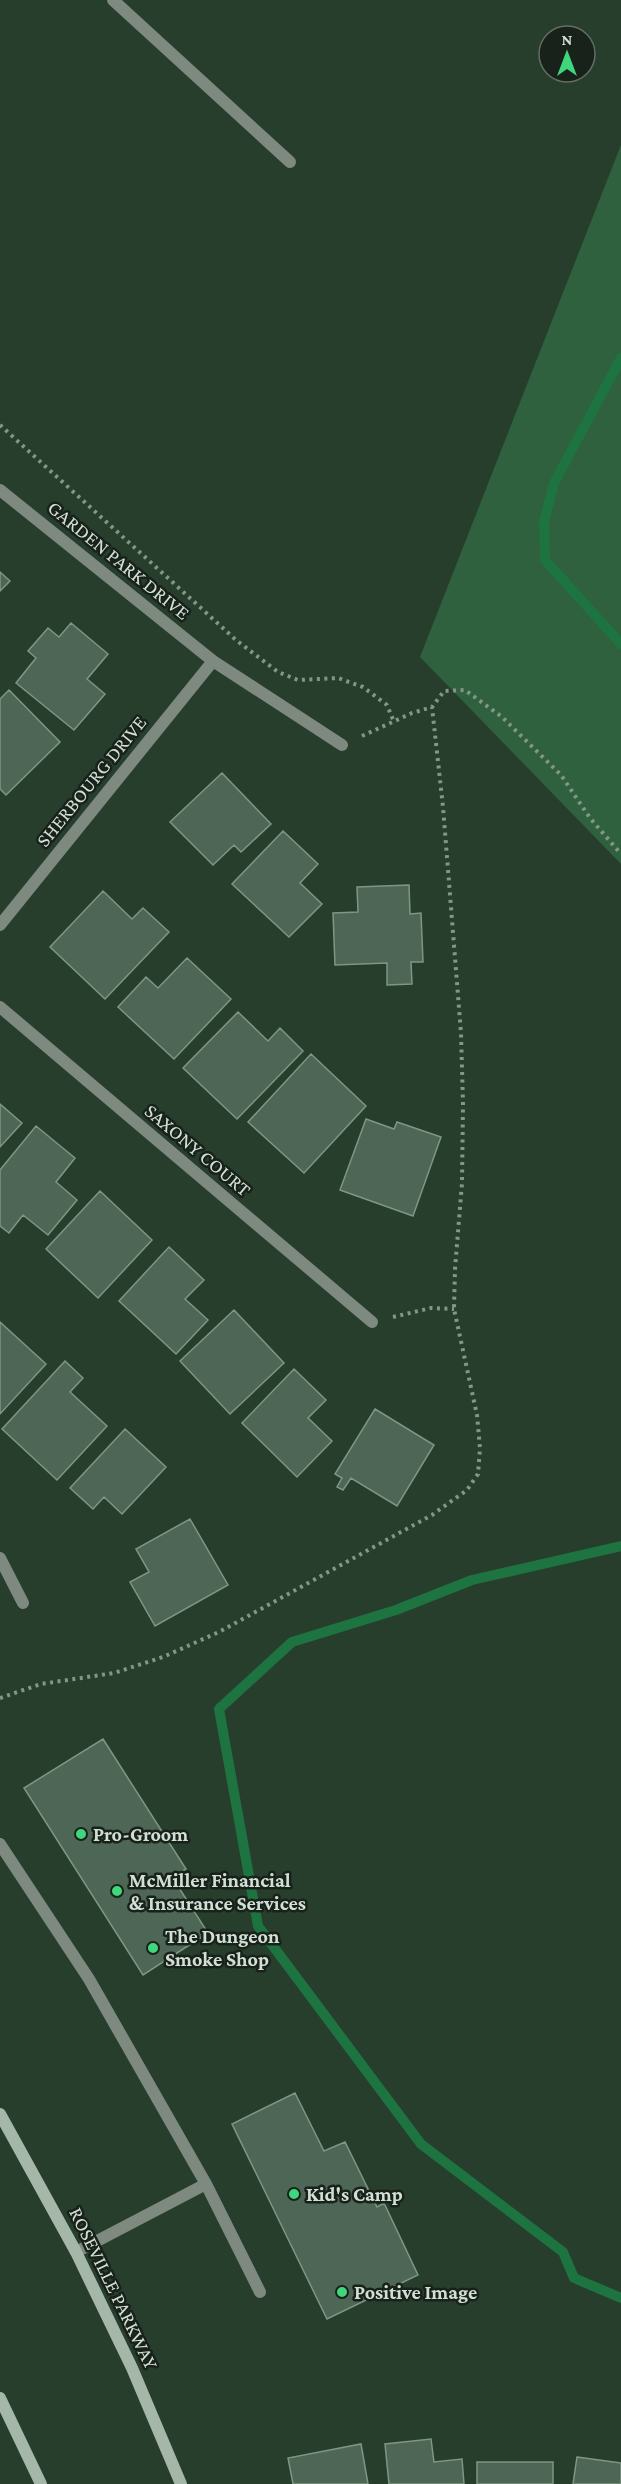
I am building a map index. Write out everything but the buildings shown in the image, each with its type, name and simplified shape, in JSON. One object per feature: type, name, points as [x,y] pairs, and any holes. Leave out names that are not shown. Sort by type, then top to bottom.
[{"type":"main road","name":"ROSEVILLE PARKWAY","points":[[0,2114],[76,2252],[132,2368],[181,2484]]},
{"type":"main road","points":[[0,2398],[41,2484]]},
{"type":"street","points":[[112,0],[290,162]]},
{"type":"street","name":"GARDEN PARK DRIVE","points":[[0,490],[213,661],[342,745]]},
{"type":"street","name":"SHERBOURG DRIVE","points":[[0,925],[213,661]]},
{"type":"street","name":"SAXONY COURT","points":[[0,1007],[372,1323]]},
{"type":"street","points":[[0,1558],[23,1603]]},
{"type":"street","points":[[0,1844],[89,1979],[206,2184],[260,2292]]},
{"type":"street","points":[[76,2252],[206,2184]]},
{"type":"path","points":[[0,425],[236,640],[278,672],[298,680],[338,678],[363,687],[387,705],[394,722]]},
{"type":"path","points":[[342,745],[412,713],[432,707],[444,691],[465,690],[502,717],[561,776],[590,818],[621,854]]},
{"type":"path","points":[[372,1323],[431,1308],[454,1309]]},
{"type":"green space","points":[[621,145],[621,864],[420,657]]},
{"type":"waterway","points":[[621,358],[554,483],[544,522],[545,560],[621,644]]},
{"type":"waterway","points":[[621,1546],[472,1580],[396,1610],[292,1642],[219,1709],[258,1926],[421,2144],[563,2252],[574,2278],[621,2298]]},
{"type":"place","name":"Pro-Groom","points":[[81,1834]]},
{"type":"place","name":"McMiller Financial & Insurance Services","points":[[117,1891]]},
{"type":"place","name":"The Dungeon Smoke Shop","points":[[153,1948]]},
{"type":"place","name":"Kid's Camp","points":[[294,2194]]},
{"type":"place","name":"Positive Image","points":[[342,2292]]}]
